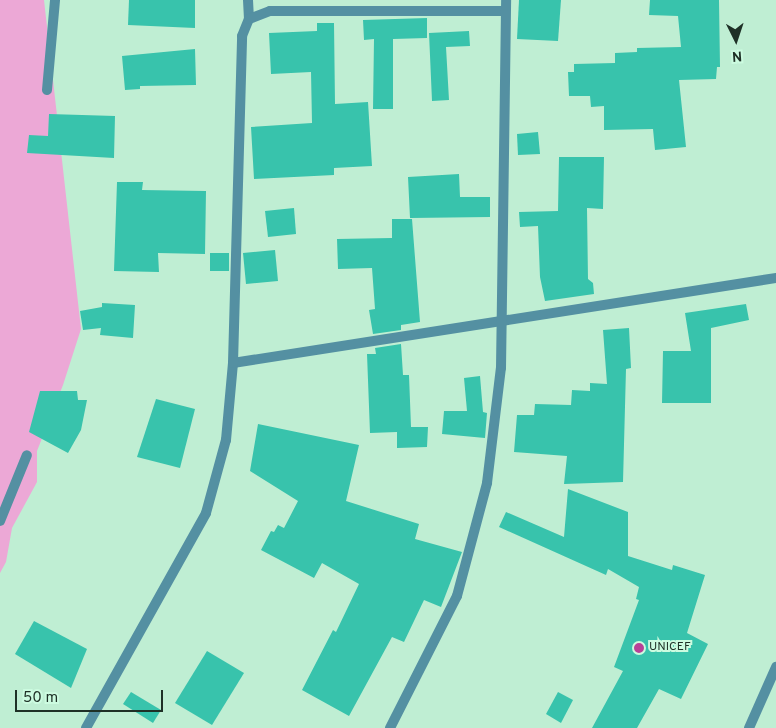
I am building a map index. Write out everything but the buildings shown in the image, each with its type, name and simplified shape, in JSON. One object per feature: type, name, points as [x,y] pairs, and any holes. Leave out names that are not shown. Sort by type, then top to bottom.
[{"type":"street","points":[[47,90],[55,0]]},
{"type":"street","points":[[86,728],[206,513],[226,440],[234,363],[242,36],[249,19],[248,0]]},
{"type":"street","points":[[249,19],[270,11],[506,5],[501,321],[497,416],[487,483],[457,596],[390,728]]},
{"type":"street","points":[[234,363],[776,278]]},
{"type":"street","points":[[0,521],[26,454]]},
{"type":"street","points":[[749,728],[776,666]]},
{"type":"shaded area","points":[[0,0],[44,0],[81,329],[63,385],[37,451],[37,482],[12,528],[6,562],[0,573]]},
{"type":"place","name":"UNICEF","points":[[639,648]]}]
